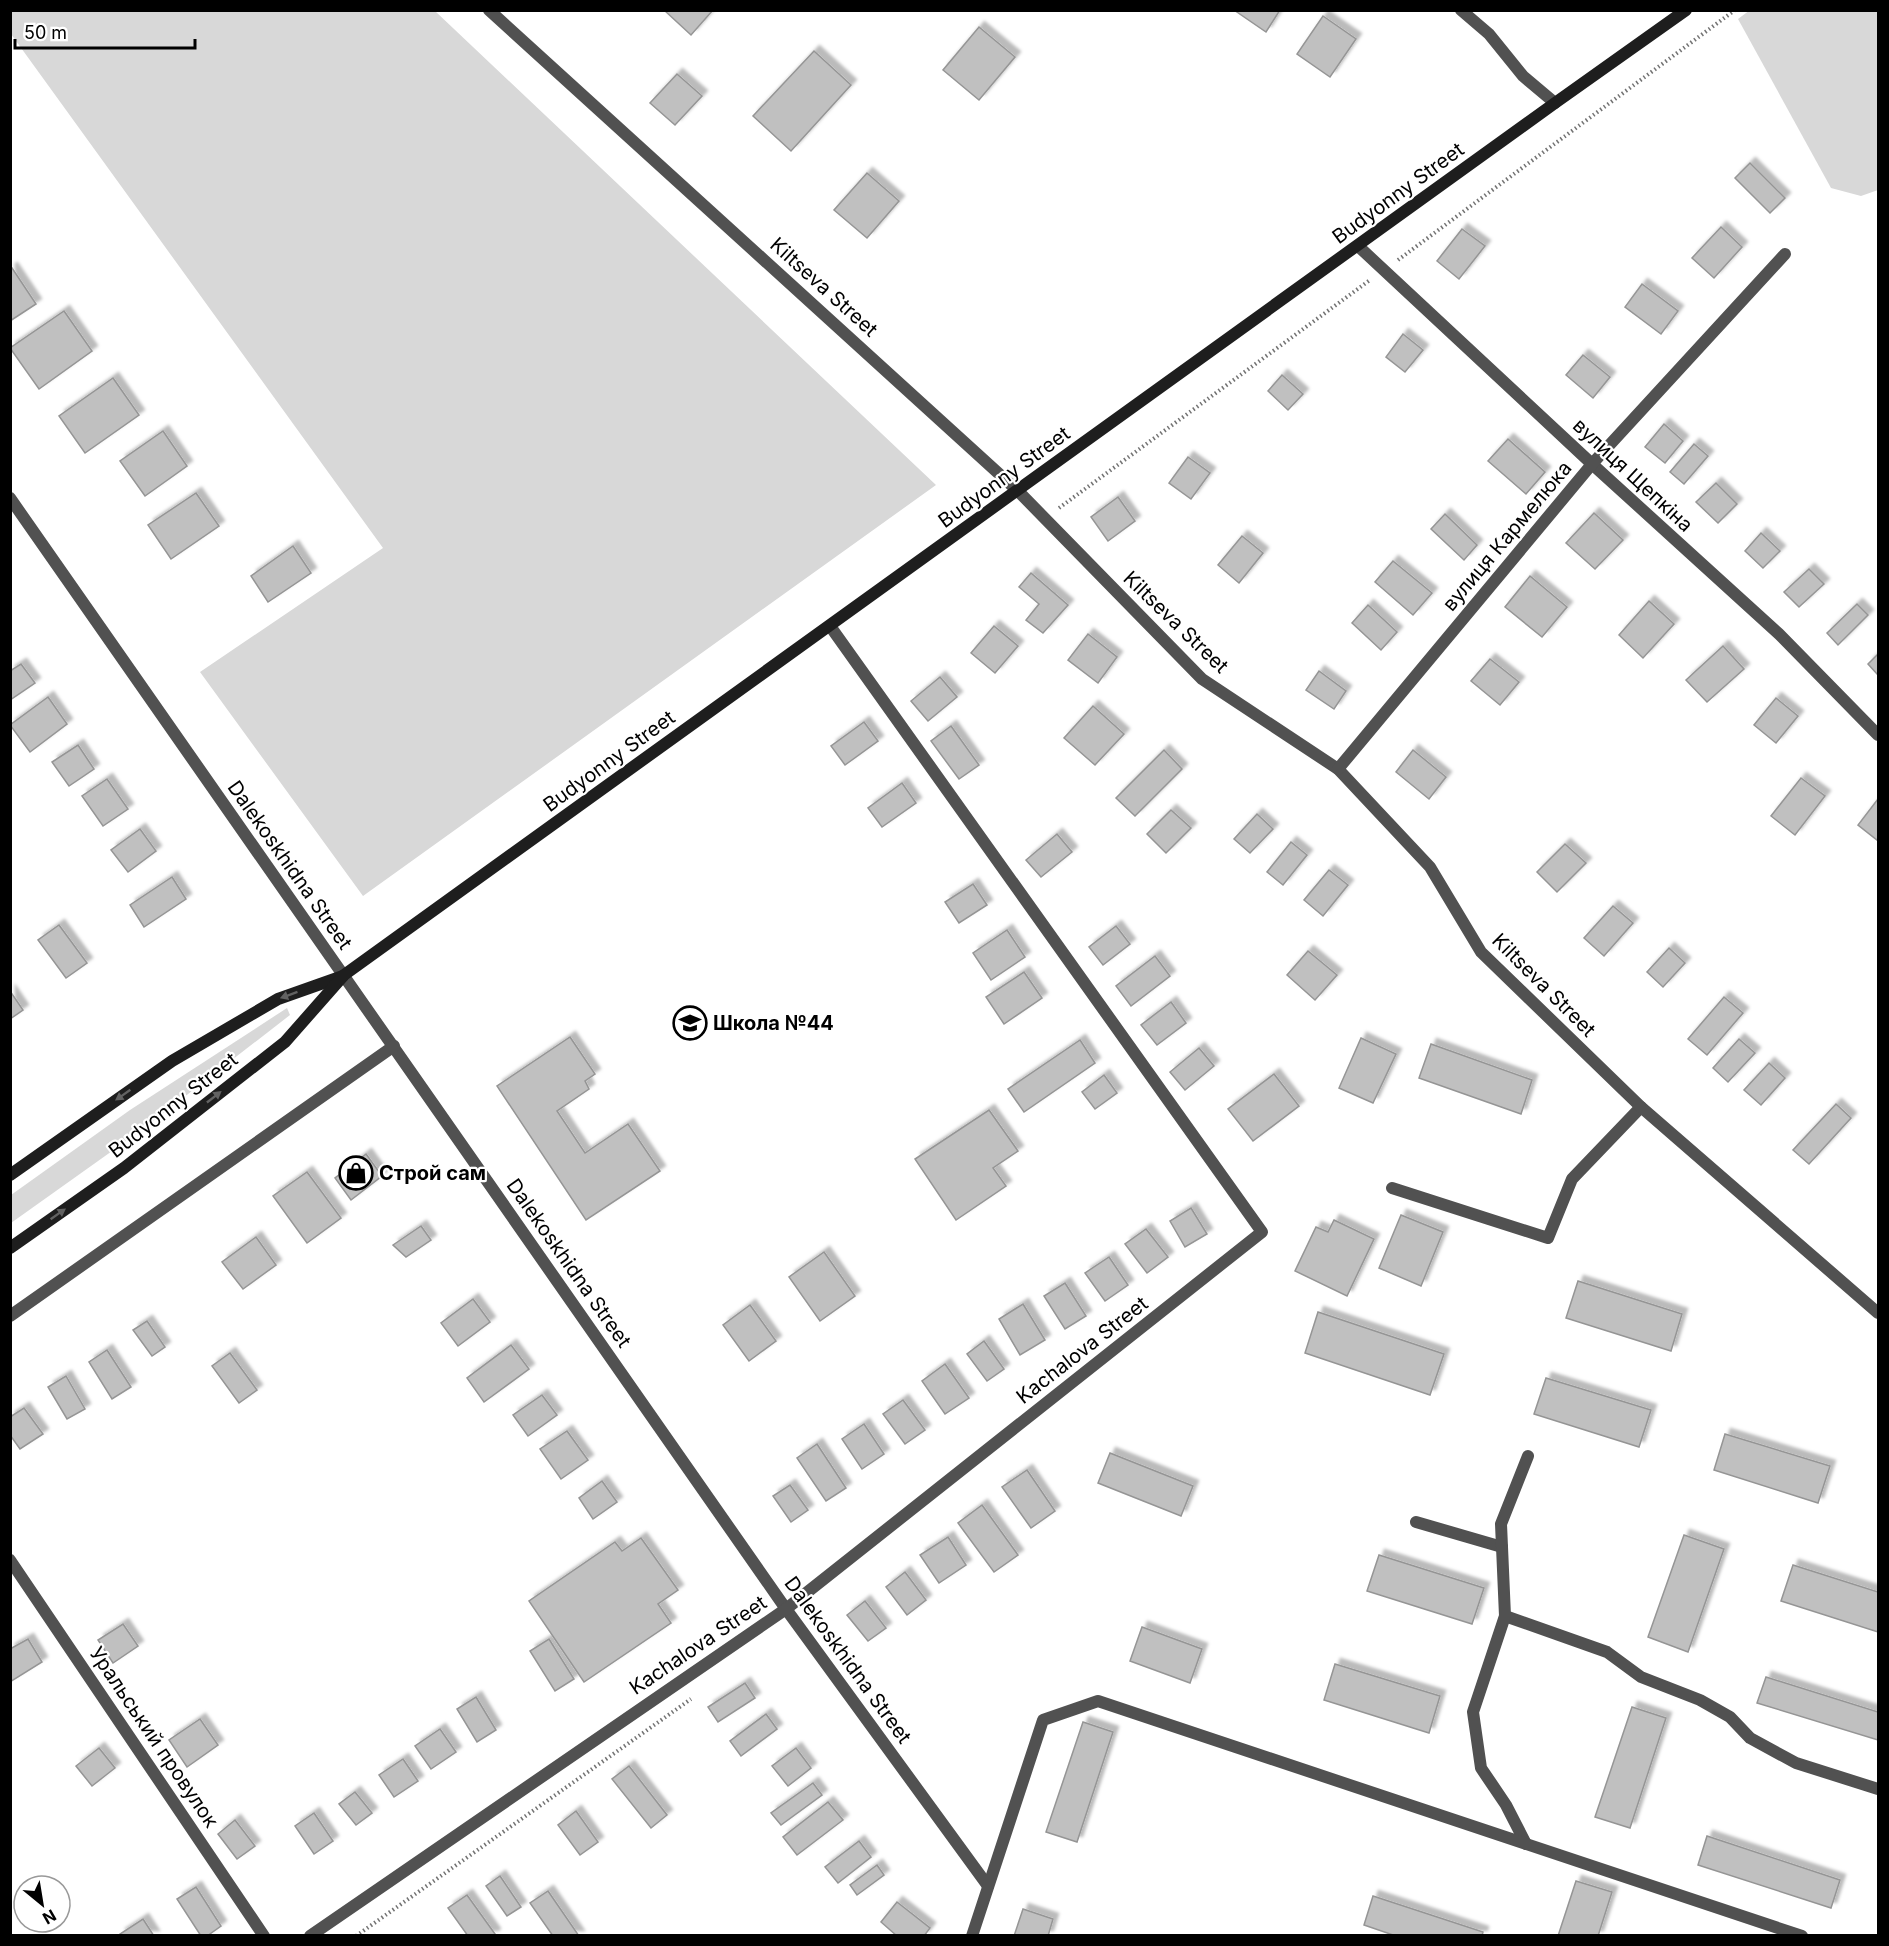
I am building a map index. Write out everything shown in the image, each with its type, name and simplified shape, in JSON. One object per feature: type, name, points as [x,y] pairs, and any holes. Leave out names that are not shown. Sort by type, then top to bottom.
[{"type":"main road","name":"Budyonny Street","points":[[10,1248],[124,1168],[285,1042],[344,975],[1686,10]]},
{"type":"main road","name":"Budyonny Street","points":[[10,1175],[172,1061],[278,999],[344,975]]},
{"type":"street","name":"Kiltseva Street","points":[[489,10],[1018,491],[1202,679],[1338,769],[1430,867],[1481,952],[1641,1107],[1878,1313]]},
{"type":"street","points":[[1461,10],[1489,34],[1523,76],[1555,103]]},
{"type":"street","name":"вулиця Щепкіна","points":[[1358,246],[1779,634],[1878,735]]},
{"type":"street","name":"вулиця Кармелюка","points":[[1338,769],[1592,464],[1785,254]]},
{"type":"street","name":"Dalekoskhidna Street","points":[[10,498],[786,1609],[988,1886]]},
{"type":"street","name":"Kachalova Street","points":[[310,1935],[786,1609],[1262,1232],[830,626]]},
{"type":"street","points":[[10,1316],[394,1046]]},
{"type":"street","points":[[1392,1188],[1548,1238],[1572,1179],[1641,1107]]},
{"type":"street","points":[[1526,1844],[1506,1805],[1481,1768],[1473,1712],[1505,1616],[1501,1524],[1528,1456]]},
{"type":"street","points":[[1416,1522],[1502,1547]]},
{"type":"street","name":"Уральський провулок","points":[[10,1560],[264,1935]]},
{"type":"street","points":[[1505,1616],[1606,1652],[1641,1677],[1700,1700],[1730,1717],[1750,1738],[1796,1762],[1878,1789]]},
{"type":"street","points":[[972,1935],[1042,1720],[1098,1701],[1781,1932],[1802,1935]]},
{"type":"path","points":[[356,1935],[699,1693]]},
{"type":"shaded area","points":[[1750,10],[1878,11],[1878,190],[1861,196],[1831,188],[1738,19]]},
{"type":"shaded area","points":[[10,11],[435,11],[936,485],[363,896],[200,672],[383,548],[11,34]]},
{"type":"shaded area","points":[[287,1008],[290,1015],[143,1129],[11,1223],[11,1195],[130,1110]]},
{"type":"building","points":[[664,10],[713,10],[691,35]]},
{"type":"building","points":[[1234,10],[1280,10],[1266,32]]},
{"type":"building","points":[[1323,16],[1356,39],[1330,77],[1297,54]]},
{"type":"building","points":[[979,27],[1015,57],[979,100],[943,70]]},
{"type":"building","points":[[814,51],[851,85],[791,151],[753,116]]},
{"type":"building","points":[[677,74],[702,96],[675,125],[650,103]]},
{"type":"building","points":[[1750,163],[1785,198],[1770,213],[1735,178]]},
{"type":"building","points":[[867,173],[899,201],[867,238],[834,210]]},
{"type":"building","points":[[1721,227],[1742,247],[1714,278],[1692,258]]},
{"type":"building","points":[[1462,229],[1485,246],[1459,279],[1437,261]]},
{"type":"building","points":[[12,268],[36,304],[10,321],[10,269]]},
{"type":"building","points":[[1642,284],[1678,311],[1661,334],[1625,307]]},
{"type":"building","points":[[64,311],[92,351],[39,389],[10,348]]},
{"type":"building","points":[[1403,334],[1423,350],[1405,372],[1386,357]]},
{"type":"building","points":[[1583,355],[1610,377],[1593,398],[1566,375]]},
{"type":"building","points":[[1282,375],[1303,394],[1288,410],[1268,391]]},
{"type":"building","points":[[113,378],[139,415],[85,453],[59,416]]},
{"type":"building","points":[[1664,424],[1683,441],[1665,463],[1645,447]]},
{"type":"building","points":[[163,431],[187,466],[145,496],[120,461]]},
{"type":"building","points":[[1508,439],[1545,472],[1526,494],[1488,461]]},
{"type":"building","points":[[1694,444],[1708,456],[1684,484],[1670,472]]},
{"type":"building","points":[[1188,457],[1210,473],[1191,499],[1169,483]]},
{"type":"building","points":[[1716,483],[1737,504],[1718,523],[1696,502]]},
{"type":"building","points":[[196,493],[219,526],[171,559],[148,525]]},
{"type":"building","points":[[1118,497],[1135,521],[1108,541],[1091,517]]},
{"type":"building","points":[[1594,513],[1623,540],[1595,569],[1566,543]]},
{"type":"building","points":[[1445,514],[1477,545],[1464,560],[1431,529]]},
{"type":"building","points":[[1761,533],[1780,551],[1763,568],[1745,551]]},
{"type":"building","points":[[1242,536],[1263,553],[1239,583],[1218,565]]},
{"type":"building","points":[[293,546],[311,573],[268,602],[251,576]]},
{"type":"building","points":[[1393,561],[1432,593],[1413,615],[1375,582]]},
{"type":"building","points":[[1809,569],[1824,584],[1799,607],[1784,592]]},
{"type":"building","points":[[1031,573],[1068,605],[1043,633],[1026,620],[1039,604],[1019,587]]},
{"type":"building","points":[[1530,576],[1567,607],[1542,637],[1505,607]]},
{"type":"building","points":[[1649,601],[1674,624],[1643,658],[1619,635]]},
{"type":"building","points":[[1857,604],[1868,615],[1838,645],[1827,633]]},
{"type":"building","points":[[1368,605],[1397,632],[1381,650],[1352,623]]},
{"type":"building","points":[[994,626],[1018,646],[995,673],[971,653]]},
{"type":"building","points":[[1088,634],[1117,657],[1098,683],[1068,660]]},
{"type":"building","points":[[1723,646],[1744,669],[1707,702],[1686,680]]},
{"type":"building","points":[[1878,654],[1878,675],[1868,664]]},
{"type":"building","points":[[1490,659],[1519,682],[1500,705],[1471,681]]},
{"type":"building","points":[[21,664],[35,683],[10,700],[10,671]]},
{"type":"building","points":[[1319,671],[1346,691],[1334,709],[1306,690]]},
{"type":"building","points":[[940,677],[957,697],[928,721],[911,701]]},
{"type":"building","points":[[48,697],[67,724],[30,752],[10,725]]},
{"type":"building","points":[[1776,698],[1798,716],[1776,743],[1754,725]]},
{"type":"building","points":[[1093,706],[1124,734],[1095,765],[1064,738]]},
{"type":"building","points":[[864,722],[878,741],[845,765],[831,746]]},
{"type":"building","points":[[951,726],[979,765],[959,779],[931,741]]},
{"type":"building","points":[[78,745],[94,769],[69,786],[52,762]]},
{"type":"building","points":[[1164,750],[1182,769],[1135,816],[1116,798]]},
{"type":"building","points":[[1413,750],[1446,777],[1429,799],[1396,772]]},
{"type":"building","points":[[1801,778],[1825,796],[1795,835],[1771,816]]},
{"type":"building","points":[[107,779],[128,809],[103,826],[82,796]]},
{"type":"building","points":[[902,783],[916,803],[882,827],[868,808]]},
{"type":"building","points":[[1878,799],[1878,838],[1877,840],[1858,825]]},
{"type":"building","points":[[1171,810],[1191,828],[1166,853],[1147,834]]},
{"type":"building","points":[[1257,814],[1273,829],[1250,853],[1234,839]]},
{"type":"building","points":[[140,829],[156,851],[128,872],[111,850]]},
{"type":"building","points":[[1057,834],[1072,852],[1041,877],[1026,860]]},
{"type":"building","points":[[1291,842],[1307,855],[1283,885],[1267,872]]},
{"type":"building","points":[[1565,844],[1586,863],[1557,892],[1537,872]]},
{"type":"building","points":[[1329,870],[1348,885],[1323,916],[1304,900]]},
{"type":"building","points":[[172,877],[186,899],[144,927],[130,905]]},
{"type":"building","points":[[973,884],[987,905],[959,923],[945,902]]},
{"type":"building","points":[[1613,906],[1633,923],[1604,956],[1584,938]]},
{"type":"building","points":[[59,925],[87,963],[66,978],[38,940]]},
{"type":"building","points":[[1116,926],[1130,944],[1103,965],[1089,947]]},
{"type":"building","points":[[1007,930],[1025,957],[991,980],[973,953]]},
{"type":"building","points":[[1669,948],[1685,963],[1663,987],[1647,972]]},
{"type":"building","points":[[1308,951],[1337,975],[1315,1000],[1287,975]]},
{"type":"building","points":[[1155,956],[1170,976],[1131,1006],[1116,986]]},
{"type":"building","points":[[1024,972],[1042,998],[1004,1024],[986,997]]},
{"type":"building","points":[[10,991],[23,1010],[10,1019]]},
{"type":"building","points":[[1724,997],[1743,1013],[1707,1055],[1688,1039]]},
{"type":"building","points":[[1171,1002],[1186,1023],[1157,1045],[1141,1025]]},
{"type":"building","points":[[570,1037],[595,1074],[585,1081],[589,1089],[557,1111],[585,1153],[628,1124],[660,1171],[586,1220],[497,1086]]},
{"type":"building","points":[[1361,1038],[1396,1054],[1373,1103],[1339,1088]]},
{"type":"building","points":[[1739,1039],[1755,1053],[1728,1082],[1713,1068]]},
{"type":"building","points":[[1080,1040],[1095,1063],[1024,1112],[1008,1089]]},
{"type":"building","points":[[1431,1044],[1532,1080],[1521,1114],[1419,1078]]},
{"type":"building","points":[[1199,1048],[1214,1066],[1185,1090],[1170,1072]]},
{"type":"building","points":[[1769,1063],[1785,1078],[1761,1105],[1744,1090]]},
{"type":"building","points":[[1274,1074],[1299,1106],[1253,1141],[1228,1109]]},
{"type":"building","points":[[1104,1075],[1117,1093],[1095,1109],[1082,1092]]},
{"type":"building","points":[[1836,1104],[1851,1118],[1809,1164],[1793,1150]]},
{"type":"building","points":[[989,1110],[1018,1151],[993,1168],[1006,1186],[956,1220],[915,1159]]},
{"type":"building","points":[[366,1154],[382,1176],[351,1200],[335,1178]]},
{"type":"building","points":[[307,1172],[341,1218],[307,1243],[273,1196]]},
{"type":"building","points":[[1191,1208],[1207,1234],[1185,1247],[1170,1221]]},
{"type":"building","points":[[1401,1215],[1443,1232],[1421,1286],[1379,1268]]},
{"type":"building","points":[[1334,1220],[1374,1239],[1347,1296],[1295,1271],[1316,1227],[1328,1232]]},
{"type":"building","points":[[421,1226],[431,1240],[406,1257],[393,1245]]},
{"type":"building","points":[[1146,1229],[1168,1257],[1147,1273],[1125,1244]]},
{"type":"building","points":[[256,1237],[276,1265],[243,1289],[222,1262]]},
{"type":"building","points":[[824,1252],[855,1296],[820,1321],[789,1277]]},
{"type":"building","points":[[1109,1257],[1128,1285],[1105,1301],[1085,1273]]},
{"type":"building","points":[[1578,1281],[1682,1314],[1671,1351],[1566,1318]]},
{"type":"building","points":[[1065,1283],[1086,1316],[1065,1329],[1044,1296]]},
{"type":"building","points":[[473,1299],[490,1322],[458,1346],[441,1323]]},
{"type":"building","points":[[1023,1304],[1045,1340],[1020,1355],[999,1319]]},
{"type":"building","points":[[750,1305],[776,1341],[749,1361],[723,1325]]},
{"type":"building","points":[[1318,1312],[1444,1354],[1430,1395],[1305,1353]]},
{"type":"building","points":[[147,1321],[165,1347],[152,1356],[133,1330]]},
{"type":"building","points":[[984,1341],[1004,1369],[987,1381],[967,1354]]},
{"type":"building","points":[[511,1345],[529,1369],[484,1402],[467,1378]]},
{"type":"building","points":[[107,1350],[131,1387],[112,1399],[89,1362]]},
{"type":"building","points":[[230,1353],[257,1390],[239,1403],[212,1366]]},
{"type":"building","points":[[945,1364],[969,1398],[945,1414],[922,1381]]},
{"type":"building","points":[[66,1376],[85,1409],[67,1419],[48,1387]]},
{"type":"building","points":[[1546,1378],[1651,1410],[1639,1447],[1534,1414]]},
{"type":"building","points":[[542,1395],[557,1415],[528,1436],[513,1415]]},
{"type":"building","points":[[903,1400],[925,1430],[905,1444],[883,1414]]},
{"type":"building","points":[[24,1408],[43,1434],[20,1449],[10,1435],[10,1417]]},
{"type":"building","points":[[864,1424],[884,1454],[862,1469],[842,1439]]},
{"type":"building","points":[[567,1431],[588,1460],[561,1479],[540,1449]]},
{"type":"building","points":[[1725,1434],[1830,1466],[1818,1503],[1714,1470]]},
{"type":"building","points":[[817,1444],[846,1488],[826,1501],[797,1458]]},
{"type":"building","points":[[1110,1453],[1193,1486],[1181,1516],[1098,1483]]},
{"type":"building","points":[[1027,1470],[1055,1511],[1031,1528],[1002,1487]]},
{"type":"building","points":[[602,1481],[617,1502],[593,1519],[579,1498]]},
{"type":"building","points":[[790,1485],[808,1510],[791,1522],[773,1496]]},
{"type":"building","points":[[982,1505],[1018,1555],[994,1572],[958,1523]]},
{"type":"building","points":[[1684,1535],[1724,1549],[1688,1652],[1648,1637]]},
{"type":"building","points":[[948,1537],[966,1565],[939,1583],[920,1555]]},
{"type":"building","points":[[641,1538],[678,1590],[658,1604],[671,1623],[584,1682],[529,1601],[615,1542],[622,1551]]},
{"type":"building","points":[[1379,1555],[1484,1588],[1472,1624],[1367,1591]]},
{"type":"building","points":[[1793,1565],[1878,1592],[1878,1632],[1781,1601]]},
{"type":"building","points":[[905,1572],[926,1600],[907,1615],[886,1587]]},
{"type":"building","points":[[865,1601],[886,1628],[868,1641],[847,1615]]},
{"type":"building","points":[[123,1624],[138,1646],[113,1663],[98,1640]]},
{"type":"building","points":[[1142,1627],[1202,1649],[1190,1683],[1130,1661]]},
{"type":"building","points":[[28,1639],[42,1662],[10,1682],[10,1649]]},
{"type":"building","points":[[549,1639],[574,1679],[555,1691],[530,1651]]},
{"type":"building","points":[[1335,1664],[1440,1696],[1429,1733],[1324,1700]]},
{"type":"building","points":[[1766,1677],[1878,1712],[1878,1740],[1757,1703]]},
{"type":"building","points":[[745,1683],[755,1698],[718,1722],[708,1707]]},
{"type":"building","points":[[476,1697],[496,1730],[477,1742],[457,1709]]},
{"type":"building","points":[[1632,1707],[1666,1718],[1630,1828],[1595,1817]]},
{"type":"building","points":[[766,1714],[777,1729],[741,1756],[730,1741]]},
{"type":"building","points":[[200,1719],[218,1745],[187,1767],[169,1740]]},
{"type":"building","points":[[1083,1722],[1113,1732],[1077,1842],[1046,1832]]},
{"type":"building","points":[[440,1729],[456,1752],[431,1769],[415,1746]]},
{"type":"building","points":[[99,1748],[115,1768],[92,1786],[76,1766]]},
{"type":"building","points":[[796,1748],[811,1768],[788,1786],[772,1766]]},
{"type":"building","points":[[403,1759],[418,1781],[394,1797],[379,1775]]},
{"type":"building","points":[[629,1766],[667,1815],[651,1828],[612,1779]]},
{"type":"building","points":[[813,1783],[822,1795],[781,1825],[771,1813]]},
{"type":"building","points":[[355,1792],[372,1813],[356,1825],[339,1804]]},
{"type":"building","points":[[828,1802],[843,1820],[797,1855],[783,1837]]},
{"type":"building","points":[[576,1811],[598,1842],[580,1855],[558,1825]]},
{"type":"building","points":[[314,1813],[333,1841],[314,1854],[295,1826]]},
{"type":"building","points":[[235,1820],[255,1846],[237,1859],[218,1834]]},
{"type":"building","points":[[1707,1836],[1840,1880],[1831,1908],[1698,1865]]},
{"type":"building","points":[[859,1841],[871,1857],[838,1883],[825,1867]]},
{"type":"building","points":[[877,1865],[884,1875],[857,1895],[850,1885]]},
{"type":"building","points":[[500,1876],[521,1907],[507,1916],[486,1886]]},
{"type":"building","points":[[1576,1881],[1612,1892],[1598,1936],[1558,1936]]},
{"type":"building","points":[[196,1887],[221,1926],[207,1936],[201,1936],[177,1899]]},
{"type":"building","points":[[548,1891],[579,1936],[553,1936],[530,1903]]},
{"type":"building","points":[[467,1895],[495,1934],[493,1936],[468,1936],[448,1908]]},
{"type":"building","points":[[1373,1896],[1483,1932],[1482,1936],[1396,1936],[1364,1925]]},
{"type":"building","points":[[897,1902],[930,1928],[924,1936],[897,1936],[881,1922]]},
{"type":"building","points":[[1023,1909],[1053,1919],[1048,1936],[1014,1936]]},
{"type":"building","points":[[143,1919],[154,1936],[121,1936],[120,1934]]},
{"type":"place","name":"Школа №44","points":[[690,1023]]},
{"type":"place","name":"Строй сам","points":[[356,1173]]}]
